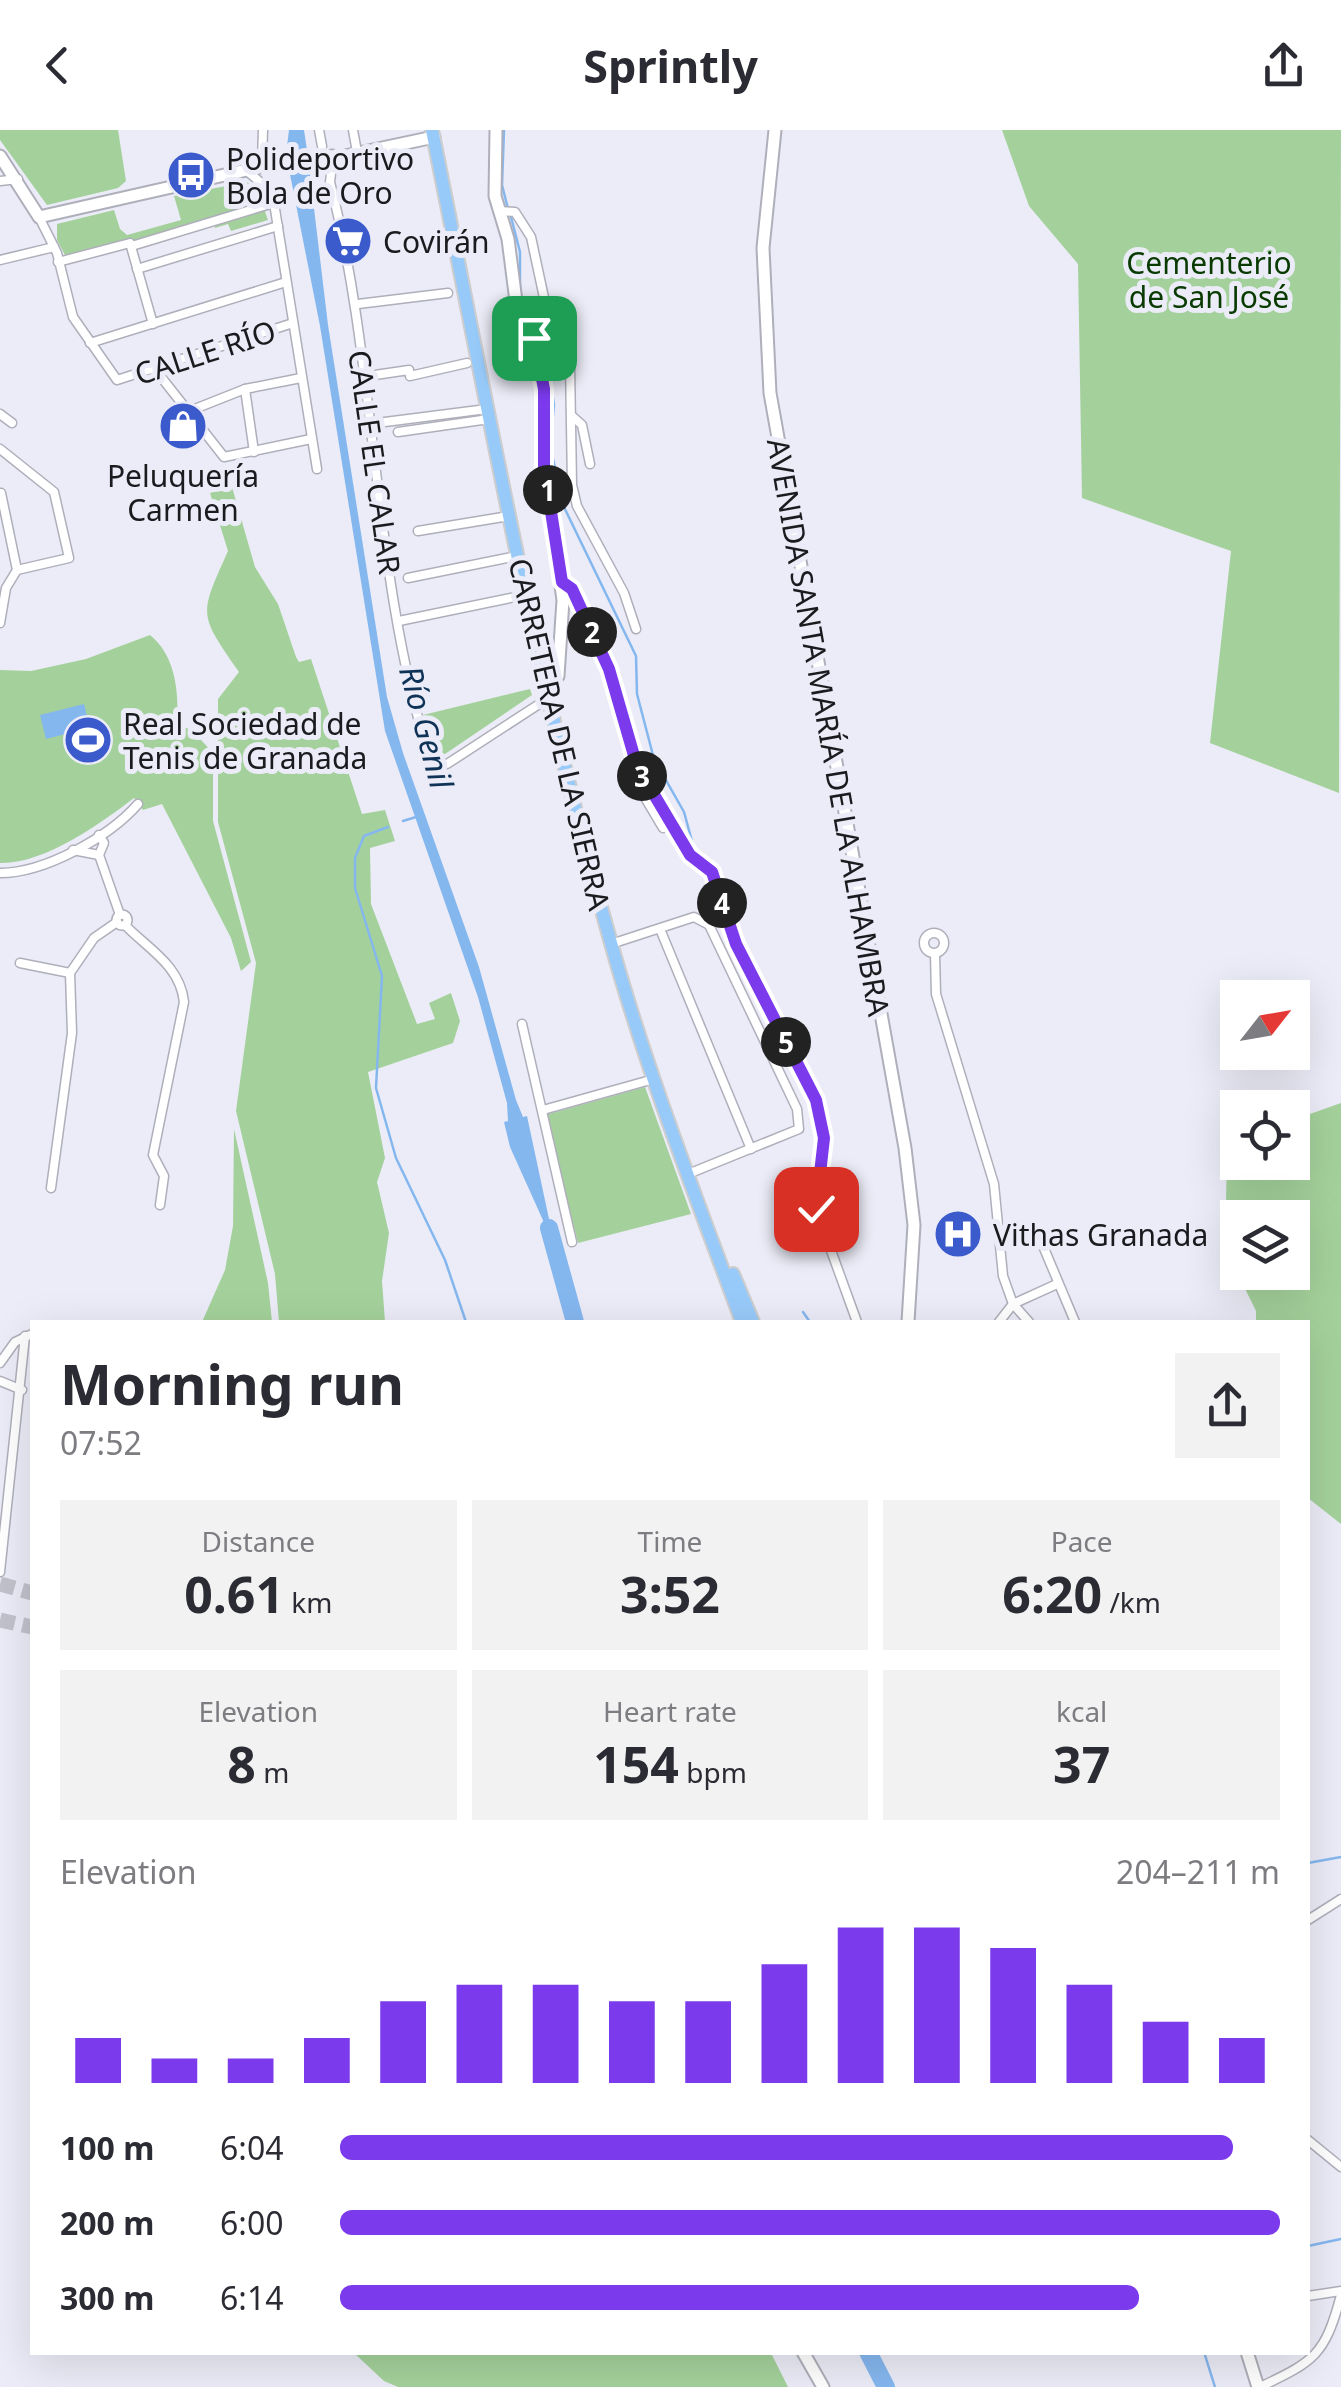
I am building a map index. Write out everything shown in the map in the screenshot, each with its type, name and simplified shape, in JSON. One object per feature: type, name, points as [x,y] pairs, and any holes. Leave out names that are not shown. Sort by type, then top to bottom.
[{"type":"main road","name":"CARRETERA DE LA SIERRA","points":[[433,134],[547,698],[611,944],[654,1079],[741,1320]]},
{"type":"main road","points":[[709,1232],[730,1268],[751,1320]]},
{"type":"street","points":[[263,130],[268,166]]},
{"type":"street","name":"CALLE EL CALAR","points":[[319,130],[412,697],[435,764],[447,764],[547,698]]},
{"type":"street","points":[[353,130],[357,152]]},
{"type":"street","points":[[496,130],[494,187],[506,210],[531,237],[546,307],[570,364],[577,506],[624,593],[636,629]]},
{"type":"street","name":"AVENIDA SANTA MARÍA DE LA ALHAMBRA","points":[[774,130],[763,248],[766,345],[798,559],[905,1148],[914,1225],[908,1320]]},
{"type":"street","points":[[39,217],[433,134]]},
{"type":"street","points":[[0,156],[18,179],[54,247],[73,317],[90,343],[286,282]]},
{"type":"street","points":[[248,172],[270,194],[278,226],[317,468]]},
{"type":"street","points":[[0,181],[18,179]]},
{"type":"street","points":[[58,262],[267,205]]},
{"type":"street","points":[[506,210],[517,309],[534,338],[544,389],[544,467],[562,582],[558,676],[544,682]]},
{"type":"street","points":[[138,268],[278,226]]},
{"type":"street","points":[[132,244],[153,324]]},
{"type":"street","points":[[0,260],[54,247]]},
{"type":"street","points":[[358,304],[448,293]]},
{"type":"street","name":"CALLE RÍO","points":[[90,343],[116,380],[293,324]]},
{"type":"street","points":[[368,376],[409,370],[410,376],[466,363]]},
{"type":"street","points":[[154,368],[224,457],[311,439]]},
{"type":"street","points":[[187,412],[246,390],[302,378]]},
{"type":"street","points":[[246,390],[254,452]]},
{"type":"street","points":[[0,414],[12,423]]},
{"type":"street","points":[[369,424],[488,414]]},
{"type":"street","points":[[398,432],[488,414]]},
{"type":"street","points":[[572,416],[582,425],[590,464]]},
{"type":"street","points":[[0,450],[54,492],[69,558],[18,570],[6,588],[0,622]]},
{"type":"street","points":[[1,493],[18,570]]},
{"type":"street","points":[[418,531],[509,516]]},
{"type":"street","points":[[408,578],[517,556]]},
{"type":"street","points":[[562,582],[572,589],[609,669],[644,781],[690,855],[712,872],[736,944],[816,1100],[824,1138],[816,1209],[857,1320]]},
{"type":"street","points":[[399,622],[525,595]]},
{"type":"street","points":[[644,781],[640,791],[663,828]]},
{"type":"street","points":[[0,872],[18,872],[73,850],[138,804]]},
{"type":"street","points":[[99,835],[104,844],[99,855],[121,921],[180,979],[184,1002],[153,1154],[164,1176],[160,1205]]},
{"type":"street","points":[[73,850],[99,855]]},
{"type":"street","points":[[611,944],[694,917],[709,925],[791,1093],[799,1130],[688,1174]]},
{"type":"street","points":[[51,1188],[72,1033],[70,973],[94,938],[121,921]]},
{"type":"street","points":[[660,929],[751,1149]]},
{"type":"street","points":[[935,954],[936,994],[994,1184],[998,1251],[1013,1304],[1027,1320]]},
{"type":"street","points":[[20,963],[70,973]]},
{"type":"street","points":[[522,1024],[543,1110]]},
{"type":"street","points":[[572,1242],[539,1111],[654,1079]]},
{"type":"street","points":[[1038,1234],[1074,1320]]},
{"type":"street","points":[[1001,1320],[1013,1304],[1057,1284]]},
{"type":"street","points":[[0,1363],[8,1348],[29,1335]]},
{"type":"street","points":[[0,1572],[29,1335]]},
{"type":"street","points":[[0,1381],[22,1390]]},
{"type":"street","points":[[1310,1919],[1341,1899]]},
{"type":"street","points":[[1310,2142],[1341,2167]]},
{"type":"street","points":[[1249,2355],[1259,2387],[1310,2362],[1323,2349],[1341,2293],[1310,2296]]},
{"type":"street","points":[[805,2355],[822,2387]]},
{"type":"green space","points":[[0,130],[118,130],[126,181],[118,188],[47,205],[0,140]]},
{"type":"green space","name":"Cementerio de San José","points":[[1002,130],[1341,130],[1339,793],[1210,743],[1231,551],[1082,498],[1078,264],[1029,206]]},
{"type":"green space","points":[[247,182],[257,189],[268,220],[231,231],[228,224],[215,228],[214,222],[136,246],[66,257],[57,240],[57,224],[114,210],[120,229],[127,235],[181,220],[174,196]]},
{"type":"green space","points":[[232,487],[255,567],[278,604],[296,657],[299,662],[311,659],[362,814],[385,810],[395,841],[370,848],[371,904],[417,1024],[435,1019],[429,1003],[451,993],[460,1021],[453,1043],[368,1072],[385,1158],[377,1182],[389,1233],[382,1281],[385,1320],[279,1320],[275,1274],[236,1111],[256,963],[218,822],[218,699],[239,672],[216,637],[207,614],[212,589],[228,551],[210,493]]},
{"type":"green space","name":"Real Sociedad de Tenis de Granada","points":[[150,635],[165,653],[174,676],[177,725],[192,730],[213,753],[213,821],[251,962],[241,971],[231,938],[162,804],[143,810],[134,798],[89,830],[53,849],[17,862],[0,863],[0,670],[31,671],[86,659]]},
{"type":"green space","points":[[530,689],[532,695],[442,756],[436,754],[423,715]]},
{"type":"green space","points":[[645,1087],[691,1214],[578,1243],[545,1115]]},
{"type":"green space","points":[[1341,1103],[1341,1524],[1310,1500],[1310,1320],[1256,1320],[1246,1290],[1310,1290],[1310,1200],[1226,1200],[1226,1180],[1310,1180],[1310,1114]]},
{"type":"green space","points":[[234,1129],[268,1283],[272,1320],[203,1320],[225,1270],[233,1226]]},
{"type":"green space","points":[[356,2355],[772,2355],[788,2387],[398,2387],[384,2381]]},
{"type":"water","points":[[289,130],[304,130],[328,325],[387,697],[479,967],[516,1100],[523,1117],[527,1116],[555,1247],[510,1147],[504,1122],[508,1121],[507,1103],[478,997],[385,731],[320,326],[286,154]]},
{"type":"water","points":[[84,704],[90,728],[46,739],[40,715]]},
{"type":"waterway","points":[[504,130],[502,185],[508,209]]},
{"type":"waterway","points":[[511,217],[520,252],[520,287]]},
{"type":"waterway","points":[[536,331],[548,365],[554,405],[550,445],[563,505],[636,656],[637,694],[654,759],[684,812],[693,845]]},
{"type":"waterway","points":[[403,821],[416,817]]},
{"type":"waterway","points":[[388,827],[364,836],[355,858],[355,888],[382,976],[376,1088],[396,1158],[445,1260],[465,1320]]},
{"type":"waterway","name":"Río Genil","points":[[549,1228],[574,1320]]},
{"type":"waterway","points":[[803,1312],[809,1320]]},
{"type":"waterway","points":[[1310,1863],[1341,1857]]},
{"type":"waterway","points":[[1310,2246],[1341,2239]]},
{"type":"waterway","name":"Río Genil","points":[[870,2355],[886,2387]]},
{"type":"waterway","points":[[1205,2355],[1215,2387]]},
{"type":"tunnel","points":[[0,1584],[30,1592]]},
{"type":"tunnel","points":[[0,1620],[30,1627]]},
{"type":"place","name":"Polideportivo Bola de Oro","points":[[191,175]]},
{"type":"place","name":"Covirán","points":[[348,241]]},
{"type":"place","name":"Peluquería Carmen","points":[[183,426]]},
{"type":"place","name":"Real Sociedad de Tenis de Granada","points":[[88,740]]},
{"type":"place","name":"Vithas Granada","points":[[958,1234]]},
{"type":"route","points":[[534,338],[544,389],[544,467],[562,582],[572,589],[609,669],[644,781],[690,855],[712,872],[736,944],[816,1100],[824,1138],[816,1209]]}]
